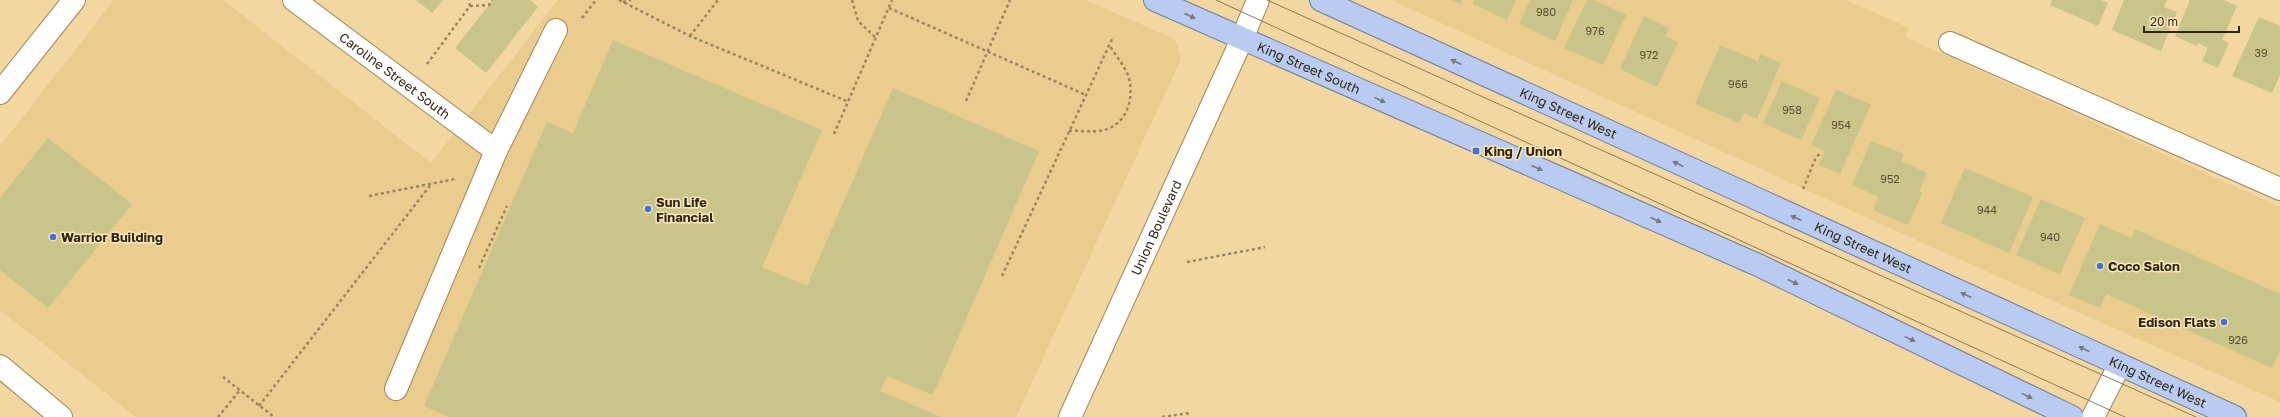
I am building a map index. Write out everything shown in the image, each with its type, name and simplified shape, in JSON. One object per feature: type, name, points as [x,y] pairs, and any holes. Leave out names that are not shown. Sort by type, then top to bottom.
[{"type":"main road","name":"King Street South","points":[[1155,0],[1758,265],[2072,417]]},
{"type":"main road","name":"King Street West","points":[[1321,0],[2119,366],[2235,417]]},
{"type":"street","points":[[0,94],[74,0]]},
{"type":"street","name":"Caroline Street South","points":[[294,0],[496,151]]},
{"type":"street","name":"Union Boulevard","points":[[1070,417],[1242,39],[1258,0]]},
{"type":"street","points":[[396,389],[496,151],[556,30]]},
{"type":"street","points":[[1950,43],[2280,189]]},
{"type":"street","points":[[0,366],[52,414]]},
{"type":"street","points":[[2093,417],[2119,366]]},
{"type":"path","points":[[410,87],[470,6],[470,0]]},
{"type":"path","points":[[470,6],[489,4],[492,0]]},
{"type":"path","points":[[582,18],[596,0]]},
{"type":"path","points":[[619,0],[690,36],[849,102]]},
{"type":"path","points":[[623,2],[631,0]]},
{"type":"path","points":[[690,36],[718,0]]},
{"type":"path","points":[[852,0],[858,21],[876,38]]},
{"type":"path","points":[[834,134],[892,0]]},
{"type":"path","points":[[966,101],[1010,0]]},
{"type":"path","points":[[889,8],[1086,95]]},
{"type":"path","points":[[1002,276],[1113,37]]},
{"type":"path","points":[[1070,131],[1104,130],[1117,124],[1126,112],[1132,94],[1128,74],[1109,46]]},
{"type":"path","points":[[1803,189],[1816,157],[1821,153]]},
{"type":"path","points":[[369,196],[459,178]]},
{"type":"path","points":[[259,406],[432,183]]},
{"type":"path","points":[[1187,262],[1265,247]]},
{"type":"path","points":[[223,377],[274,417]]},
{"type":"path","points":[[218,417],[240,390]]},
{"type":"path","points":[[1162,417],[1190,413]]},
{"type":"shaded area","points":[[114,0],[223,0],[431,163],[558,0],[1085,0],[1175,39],[1181,59],[1016,417],[136,417],[0,310],[0,146]]},
{"type":"shaded area","points":[[1391,0],[1846,0],[1909,28],[1905,37],[2280,207],[2280,402],[1905,235]]},
{"type":"building","points":[[416,0],[443,0],[432,13]]},
{"type":"building","points":[[493,0],[530,0],[538,7],[486,73],[455,48]]},
{"type":"building","points":[[1452,0],[1462,0],[1461,4]]},
{"type":"building","points":[[1474,0],[1516,0],[1507,20],[1473,4]]},
{"type":"building","points":[[1530,0],[1573,0],[1555,41],[1519,24]]},
{"type":"building","points":[[1587,0],[1594,0],[1626,15],[1603,65],[1564,48]]},
{"type":"building","points":[[2052,0],[2101,0],[2108,3],[2098,26],[2050,5]]},
{"type":"building","points":[[2124,0],[2167,0],[2164,7],[2177,12],[2161,51],[2112,30]]},
{"type":"building","points":[[2190,0],[2224,0],[2237,6],[2222,40],[2229,43],[2218,68],[2202,61],[2208,48],[2198,43],[2197,46],[2175,36]]},
{"type":"building","points":[[1644,16],[1669,28],[1665,36],[1678,42],[1657,87],[1620,69]]},
{"type":"building","points":[[2259,17],[2280,26],[2280,75],[2272,93],[2232,76]]},
{"type":"building","name":"Sun Life Financial","points":[[613,40],[822,130],[762,267],[807,286],[893,88],[1039,151],[933,395],[887,376],[880,391],[941,417],[450,417],[424,406],[547,122],[573,133]]},
{"type":"building","points":[[1720,45],[1758,61],[1760,54],[1781,63],[1757,119],[1744,113],[1739,123],[1695,104]]},
{"type":"building","points":[[1782,81],[1820,98],[1801,140],[1763,123]]},
{"type":"building","points":[[1836,90],[1871,104],[1840,174],[1819,165],[1825,151],[1811,145]]},
{"type":"building","name":"Warrior Building","points":[[48,138],[132,204],[48,308],[0,270],[0,198]]},
{"type":"building","points":[[1871,141],[1904,154],[1901,161],[1927,173],[1919,191],[1922,193],[1908,225],[1873,210],[1879,197],[1852,185]]},
{"type":"building","points":[[1965,168],[2033,197],[2009,253],[1941,223]]},
{"type":"building","points":[[2041,199],[2085,218],[2060,274],[2016,255]]},
{"type":"building","name":"Edison Flats","points":[[2100,224],[2131,238],[2135,229],[2280,294],[2280,350],[2272,368],[2106,294],[2100,308],[2069,295]]},
{"type":"tram line","points":[[1216,0],[2125,417]]},
{"type":"tram line","points":[[1267,0],[2196,417]]},
{"type":"place","name":"King / Union","points":[[1476,151]]},
{"type":"place","name":"Sun Life Financial","points":[[648,209]]},
{"type":"place","name":"Warrior Building","points":[[53,237]]},
{"type":"place","name":"Coco Salon","points":[[2100,266]]},
{"type":"place","name":"Edison Flats","points":[[2224,322]]}]
